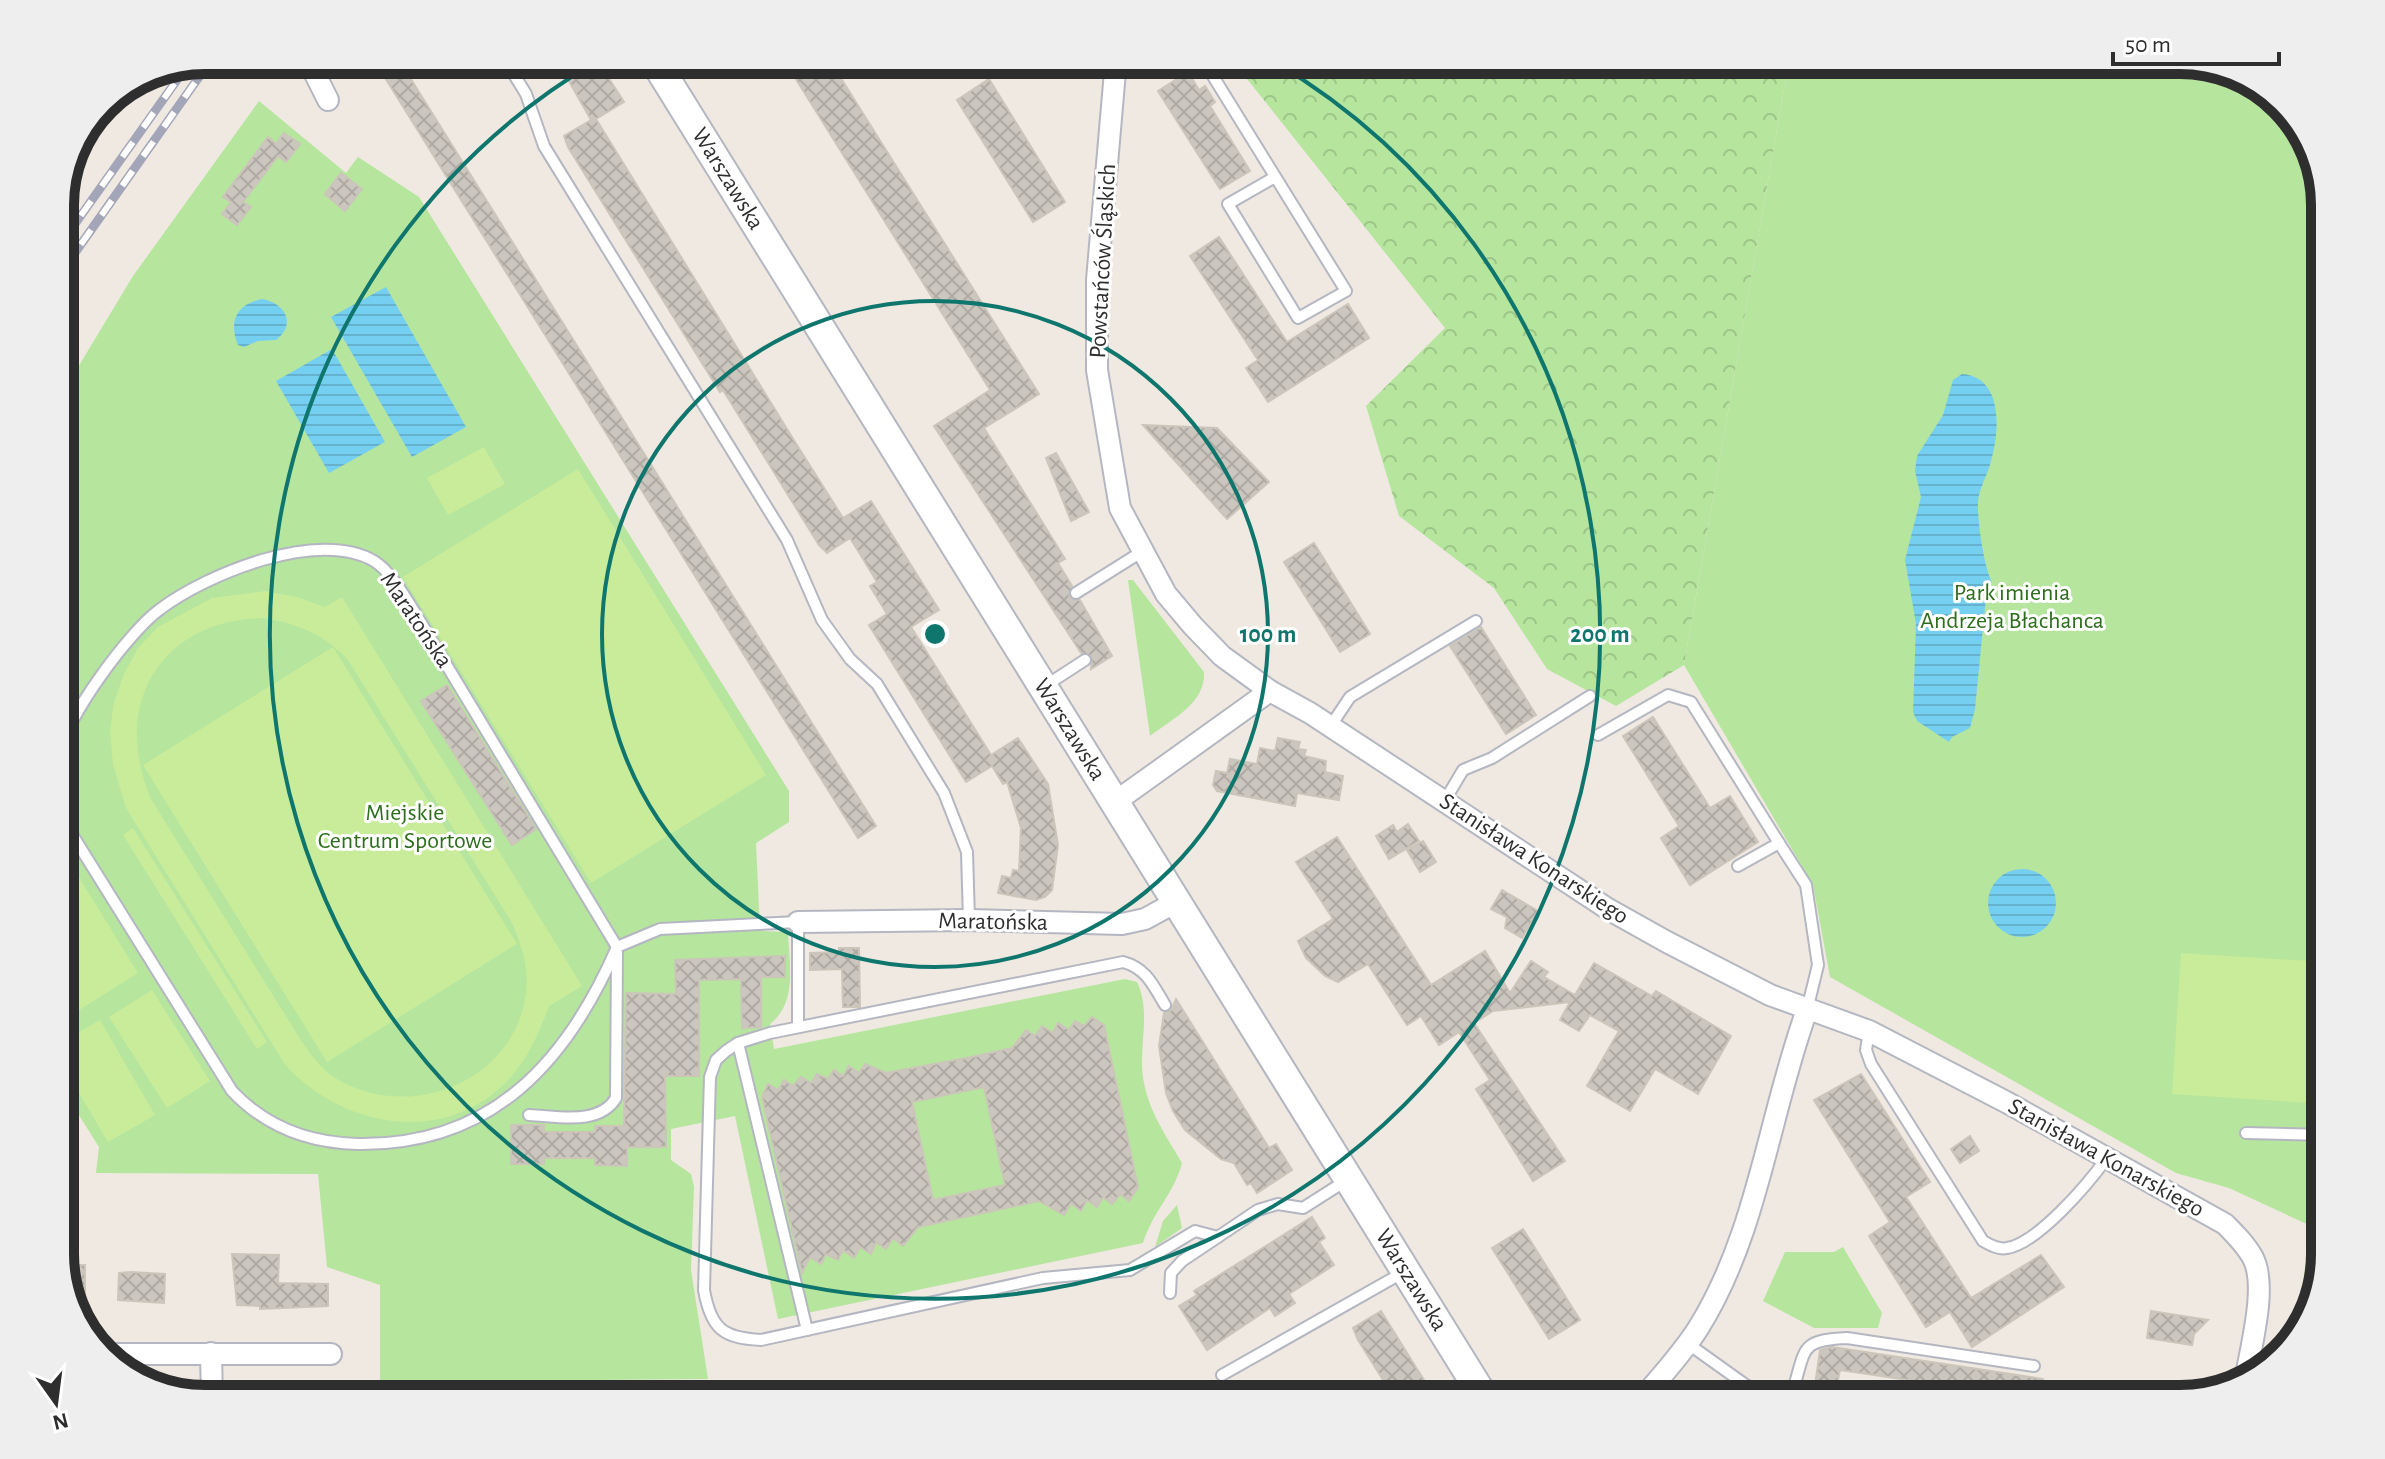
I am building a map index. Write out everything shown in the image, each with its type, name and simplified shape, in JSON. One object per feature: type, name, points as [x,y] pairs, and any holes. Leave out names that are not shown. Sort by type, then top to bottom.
[{"type":"main road","name":"Warszawska","points":[[663,74],[1476,1385]]},
{"type":"street","points":[[315,74],[328,100]]},
{"type":"street","name":"Powstańców Śląskich","points":[[1115,74],[1097,280],[1097,370],[1120,508],[1166,594],[1222,656],[1270,691]]},
{"type":"street","points":[[1115,802],[1270,691]]},
{"type":"street","name":"Stanisława Konarskiego","points":[[1270,691],[1608,909],[1770,995],[1869,1031],[2008,1103],[2225,1224],[2247,1248],[2256,1267],[2258,1298],[2248,1365]]},
{"type":"street","name":"Maratońska","points":[[798,922],[969,920],[1122,924],[1145,919],[1176,902]]},
{"type":"street","points":[[1653,1385],[1687,1343],[1712,1303],[1742,1235],[1790,1056],[1807,1010]]},
{"type":"street","points":[[211,1353],[212,1385]]},
{"type":"street","points":[[120,1354],[331,1354]]},
{"type":"lane","points":[[514,74],[526,94],[544,146],[787,540],[822,620],[850,659],[877,684],[944,793],[967,852],[969,920]]},
{"type":"lane","points":[[1212,74],[1346,291],[1298,318],[1228,204],[1275,177]]},
{"type":"lane","name":"Maratońska","points":[[74,726],[89,695],[138,628],[160,608],[260,560],[332,547],[354,552],[376,562],[400,590],[617,947],[660,929],[798,922]]},
{"type":"lane","points":[[1076,593],[1143,551]]},
{"type":"lane","points":[[1330,727],[1350,697],[1476,621]]},
{"type":"lane","points":[[1043,687],[1085,660]]},
{"type":"lane","points":[[1598,735],[1668,695],[1691,702],[1806,885],[1818,965],[1807,1010]]},
{"type":"lane","points":[[1444,802],[1463,770],[1492,758],[1590,696]]},
{"type":"lane","points":[[74,837],[232,1091],[267,1121],[331,1144],[371,1144],[430,1138],[473,1122],[504,1102],[550,1060],[580,1020],[617,947]]},
{"type":"lane","points":[[1738,866],[1779,843]]},
{"type":"lane","points":[[798,922],[798,1027]]},
{"type":"lane","points":[[529,1115],[596,1115],[609,1109],[616,1098],[617,947]]},
{"type":"lane","points":[[1165,1005],[1146,973],[1138,966],[1123,962],[798,1027],[738,1043],[716,1060],[710,1077],[704,1290],[707,1307],[720,1329],[734,1339],[761,1340],[1043,1278],[1130,1270],[1195,1231],[1218,1237]]},
{"type":"lane","points":[[1869,1031],[1866,1050],[1871,1064],[1983,1241],[2008,1249],[2036,1233],[2091,1180],[2106,1159]]},
{"type":"lane","points":[[738,1043],[807,1330]]},
{"type":"lane","points":[[2246,1133],[2311,1135]]},
{"type":"lane","points":[[1170,1293],[1171,1273],[1218,1237],[1268,1205],[1303,1208],[1348,1179]]},
{"type":"lane","points":[[1222,1375],[1406,1271]]},
{"type":"lane","points":[[1794,1385],[1805,1349],[1818,1339],[1847,1338],[2034,1366]]},
{"type":"lane","points":[[1687,1343],[1746,1385]]},
{"type":"green space","points":[[1243,74],[1787,74],[1684,665],[1616,706],[1547,669],[1494,588],[1399,516],[1366,406],[1445,328]]},
{"type":"green space","name":"Park imienia Andrzeja Błachanca","points":[[1787,74],[2197,75],[2230,84],[2273,112],[2301,155],[2311,197],[2311,1226],[2229,1188],[2176,1173],[1830,977],[1813,885],[1684,665]]},
{"type":"green space","name":"Miejskie Centrum Sportowe","points":[[259,101],[346,173],[358,157],[419,197],[789,791],[789,822],[756,843],[760,931],[788,932],[790,981],[785,1005],[770,1024],[774,1049],[1125,979],[1137,982],[1144,1013],[1142,1067],[1147,1094],[1156,1118],[1182,1163],[1143,1243],[778,1319],[735,1116],[671,1129],[671,1160],[691,1174],[694,1187],[691,1270],[708,1379],[380,1382],[380,1285],[327,1267],[318,1174],[96,1173],[99,1147],[74,1107],[74,374],[133,276]]},
{"type":"green space","points":[[484,447],[505,484],[448,515],[427,478]]},
{"type":"green space","points":[[578,469],[766,775],[591,883],[403,577]]},
{"type":"green space","points":[[1128,580],[1133,580],[1204,672],[1200,693],[1194,701],[1150,736]]},
{"type":"green space","points":[[266,591],[325,607],[342,597],[582,986],[549,1006],[536,1038],[518,1068],[503,1085],[477,1104],[449,1116],[420,1122],[389,1120],[360,1114],[306,1084],[284,1063],[126,808],[113,764],[110,731],[114,702],[124,674],[138,648],[158,627],[212,598]],"holes":[[[262,618],[319,637],[348,660],[511,921],[518,938],[527,983],[518,1023],[503,1049],[481,1070],[455,1085],[426,1094],[396,1096],[366,1092],[325,1070],[297,1034],[151,799],[140,765],[137,732],[141,702],[153,675],[171,652],[196,634],[226,623]]]},
{"type":"green space","points":[[333,647],[517,944],[327,1062],[143,765]]},
{"type":"green space","points":[[133,828],[267,1042],[257,1049],[123,835]]},
{"type":"green space","points":[[74,869],[138,973],[74,1013]]},
{"type":"green space","points":[[2181,953],[2311,961],[2311,1103],[2172,1094]]},
{"type":"green space","points":[[152,990],[210,1081],[167,1108],[109,1017]]},
{"type":"green space","points":[[100,1020],[155,1115],[108,1142],[74,1085],[74,1035]]},
{"type":"green space","points":[[1177,1205],[1182,1228],[1155,1247],[1163,1221]]},
{"type":"green space","name":"Park imienia Andrzeja Błachanca","points":[[2311,1226],[2310,1271],[2299,1307]]},
{"type":"green space","points":[[1843,1247],[1882,1313],[1878,1328],[1814,1328],[1763,1301],[1785,1252],[1834,1252]]},
{"type":"water","points":[[386,287],[466,427],[412,457],[331,317]]},
{"type":"water","points":[[262,299],[282,310],[286,315],[286,327],[276,340],[258,341],[244,347],[238,345],[234,328],[237,315],[246,305]]},
{"type":"water","points":[[332,349],[385,442],[329,473],[276,381]]},
{"type":"water","points":[[1962,374],[1975,377],[1985,384],[1995,407],[1994,448],[1978,502],[1986,566],[1992,582],[1987,587],[1975,709],[1970,728],[1952,737],[1949,742],[1917,721],[1913,712],[1916,624],[1905,560],[1921,497],[1915,471],[1917,456],[1943,415],[1953,380]]},
{"type":"water","points":[[2022,869],[2046,879],[2056,903],[2046,927],[2022,937],[1998,927],[1988,903],[1998,879]]},
{"type":"building","points":[[383,74],[408,74],[876,826],[858,838]]},
{"type":"building","points":[[565,74],[606,74],[624,102],[596,119],[795,442],[843,518],[871,501],[939,610],[911,627],[991,755],[1018,738],[1048,784],[1058,845],[1052,890],[1045,897],[1036,900],[998,893],[1002,876],[1011,878],[1013,870],[1019,871],[1021,828],[1007,782],[1003,784],[992,766],[966,782],[869,625],[887,614],[870,586],[877,582],[850,538],[827,553],[819,545],[723,390],[720,392],[568,147],[564,136],[591,120]]},
{"type":"building","points":[[793,74],[838,74],[1039,394],[984,428],[1065,559],[1058,563],[1072,586],[1069,597],[1080,600],[1112,656],[1091,669],[1092,656],[1081,653],[934,426],[990,390]]},
{"type":"building","points":[[1185,74],[1189,74],[1199,90],[1205,86],[1215,102],[1210,106],[1250,171],[1220,189],[1158,91]]},
{"type":"building","points":[[989,79],[1065,202],[1033,222],[957,100]]},
{"type":"building","points":[[284,133],[300,144],[286,162],[278,156],[243,202],[251,207],[237,225],[222,214],[231,202],[223,197],[268,137],[276,144]]},
{"type":"building","points":[[341,173],[362,189],[345,211],[325,194]]},
{"type":"building","points":[[1219,237],[1287,342],[1348,304],[1369,338],[1268,402],[1246,368],[1258,360],[1190,256]]},
{"type":"building","points":[[1143,425],[1217,428],[1269,482],[1227,519]]},
{"type":"building","points":[[1056,453],[1089,512],[1071,521],[1046,458]]},
{"type":"building","points":[[1314,543],[1370,634],[1340,652],[1284,562]]},
{"type":"building","points":[[1481,627],[1536,715],[1506,734],[1450,646]]},
{"type":"building","points":[[447,685],[536,829],[512,845],[421,701]]},
{"type":"building","points":[[1653,717],[1710,808],[1730,796],[1758,842],[1690,885],[1661,838],[1679,826],[1623,736]]},
{"type":"building","points":[[1278,738],[1300,742],[1298,749],[1306,750],[1304,756],[1326,761],[1325,772],[1343,776],[1339,800],[1297,793],[1295,806],[1217,791],[1213,785],[1216,771],[1227,773],[1230,759],[1257,764],[1260,748],[1275,751]]},
{"type":"building","points":[[1408,824],[1419,841],[1389,859],[1376,836],[1393,825],[1397,832]]},
{"type":"building","points":[[1337,837],[1431,985],[1485,951],[1510,993],[1531,961],[1548,972],[1544,977],[1575,995],[1594,963],[1652,996],[1656,991],[1731,1036],[1698,1094],[1655,1069],[1630,1111],[1587,1086],[1619,1031],[1590,1015],[1579,1031],[1560,1020],[1570,1002],[1493,1011],[1474,1023],[1565,1161],[1533,1181],[1476,1089],[1490,1080],[1459,1032],[1439,1045],[1421,1016],[1407,1025],[1368,964],[1338,982],[1325,976],[1306,958],[1298,941],[1333,919],[1296,862]]},
{"type":"building","points":[[1423,841],[1436,862],[1420,872],[1407,850]]},
{"type":"building","points":[[1502,890],[1538,911],[1522,938],[1505,928],[1507,917],[1491,909]]},
{"type":"building","points":[[839,948],[859,948],[860,1007],[843,1007],[842,969],[810,970],[810,953],[839,952]]},
{"type":"building","points":[[785,956],[785,977],[761,977],[761,1027],[742,1028],[741,979],[699,980],[699,1076],[665,1076],[666,1147],[627,1147],[627,1166],[595,1165],[595,1158],[544,1158],[544,1164],[511,1164],[511,1125],[544,1125],[544,1132],[595,1132],[595,1126],[624,1126],[626,993],[676,994],[675,960]]},
{"type":"building","points":[[1176,999],[1269,1148],[1276,1144],[1292,1170],[1257,1193],[1251,1183],[1247,1185],[1234,1163],[1221,1159],[1185,1130],[1173,1111],[1166,1093],[1159,1046],[1164,1013],[1171,1010]]},
{"type":"building","points":[[1092,1017],[1104,1025],[1138,1187],[1129,1201],[1120,1194],[1112,1204],[1103,1197],[1097,1207],[1087,1200],[1081,1211],[1071,1203],[1064,1215],[1039,1201],[918,1227],[903,1246],[893,1238],[886,1249],[876,1242],[871,1254],[860,1247],[854,1258],[843,1250],[838,1260],[826,1254],[821,1264],[810,1257],[802,1273],[762,1097],[768,1084],[778,1090],[784,1080],[793,1086],[801,1077],[811,1083],[817,1074],[828,1079],[834,1070],[843,1076],[849,1066],[859,1073],[865,1064],[886,1073],[1012,1048],[1026,1030],[1035,1036],[1042,1026],[1053,1033],[1058,1023],[1069,1030],[1075,1021],[1084,1026]],"holes":[[[984,1087],[1005,1185],[933,1200],[912,1102]]]},
{"type":"building","points":[[1861,1074],[1930,1182],[1906,1197],[1971,1298],[2041,1255],[2064,1287],[1972,1347],[1950,1312],[1926,1327],[1869,1236],[1890,1222],[1814,1100]]},
{"type":"building","points":[[1970,1136],[1979,1151],[1960,1163],[1951,1149]]},
{"type":"building","points":[[1312,1217],[1325,1238],[1319,1242],[1334,1265],[1289,1294],[1295,1303],[1275,1316],[1270,1308],[1207,1350],[1179,1306],[1197,1295],[1194,1291]]},
{"type":"building","points":[[1523,1229],[1580,1320],[1549,1339],[1492,1248]]},
{"type":"building","points":[[232,1254],[279,1255],[278,1283],[328,1284],[328,1306],[260,1309],[260,1306],[237,1305]]},
{"type":"building","points":[[74,1265],[85,1265],[85,1306]]},
{"type":"building","points":[[119,1273],[165,1274],[164,1303],[118,1300]]},
{"type":"building","points":[[1381,1311],[1427,1385],[1386,1385],[1353,1328]]},
{"type":"building","points":[[2151,1311],[2208,1320],[2194,1334],[2192,1345],[2147,1338]]},
{"type":"building","points":[[1832,1347],[2043,1379],[2042,1385],[1942,1385],[1840,1370],[1837,1385],[1815,1385],[1820,1350]]},
{"type":"building","points":[[945,1381],[945,1385],[831,1385]]},
{"type":"railway","points":[[74,254],[201,74]]},
{"type":"railway","points":[[74,225],[179,77]]}]
